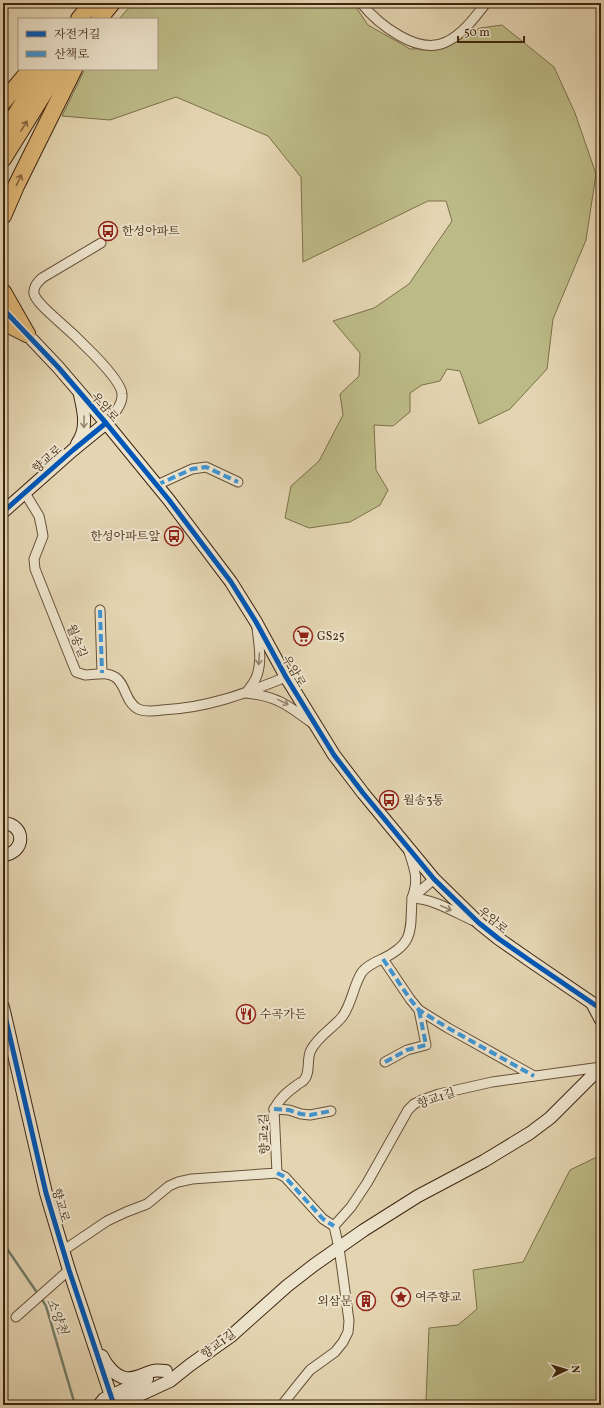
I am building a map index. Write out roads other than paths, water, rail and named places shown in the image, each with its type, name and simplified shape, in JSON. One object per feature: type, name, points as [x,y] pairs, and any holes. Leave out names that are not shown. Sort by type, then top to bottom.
[{"type":"highway","points":[[100,18],[113,3]]},
{"type":"highway","points":[[105,18],[113,3]]},
{"type":"highway","points":[[3,102],[30,70]]},
{"type":"highway","points":[[3,135],[43,70]]},
{"type":"highway","points":[[3,159],[58,70]]},
{"type":"highway","points":[[3,216],[16,186],[74,70]]},
{"type":"highway","points":[[3,292],[26,334]]},
{"type":"highway","points":[[3,322],[26,334]]},
{"type":"street","points":[[361,3],[369,14],[384,27],[406,39],[421,44],[434,45],[446,42],[455,36],[469,24],[486,3]]},
{"type":"street","points":[[101,243],[42,278],[35,285],[34,293],[39,302],[80,341],[121,387],[122,396],[120,405],[106,423]]},
{"type":"street","name":"우암로","points":[[3,309],[79,392],[157,485],[230,582],[256,622],[286,677],[334,755],[434,879],[479,923],[596,1006]]},
{"type":"street","points":[[73,450],[82,438],[84,426],[84,411],[79,392]]},
{"type":"street","name":"향교로","points":[[3,512],[106,423]]},
{"type":"street","points":[[157,485],[192,469],[206,467],[238,482]]},
{"type":"street","name":"월송길","points":[[25,493],[39,516],[43,536],[34,559],[35,569],[76,672],[85,675],[102,673],[114,677],[120,681],[130,702],[138,709],[148,711],[184,709],[226,700],[286,677]]},
{"type":"street","points":[[100,610],[102,673]]},
{"type":"street","points":[[256,622],[260,648],[260,663],[255,679],[246,693],[262,695],[275,699],[290,706],[314,724]]},
{"type":"street","points":[[3,865],[7,854],[16,850],[20,838],[18,831],[14,826],[5,822]]},
{"type":"street","name":"향교2길","points":[[277,1173],[274,1109],[283,1095],[304,1080],[307,1074],[309,1052],[315,1042],[342,1016],[362,972],[370,965],[403,945],[408,938],[412,898],[416,880],[414,867],[407,846]]},
{"type":"street","points":[[412,898],[434,879]]},
{"type":"street","points":[[412,898],[432,902],[479,923]]},
{"type":"street","points":[[382,959],[410,1000],[419,1010],[534,1076]]},
{"type":"street","points":[[596,1006],[601,1020]]},
{"type":"street","name":"향교로","points":[[3,1007],[46,1193],[69,1270],[90,1332],[91,1346],[109,1402]]},
{"type":"street","points":[[385,1062],[407,1050],[426,1045],[419,1010]]},
{"type":"street","name":"향교1길","points":[[334,1226],[351,1207],[367,1183],[402,1119],[414,1104],[439,1094],[492,1082],[601,1067]]},
{"type":"street","name":"향교1길","points":[[109,1402],[190,1365],[231,1336],[287,1286],[364,1230],[418,1196],[484,1161],[530,1133],[550,1118],[601,1067]]},
{"type":"street","points":[[274,1109],[289,1110],[310,1115],[331,1111]]},
{"type":"street","points":[[64,1250],[107,1222],[126,1212],[147,1204],[169,1186],[178,1182],[198,1178],[277,1173],[285,1177],[323,1219],[334,1226],[339,1248],[349,1321],[348,1332],[343,1342],[335,1352],[310,1370],[282,1405]]},
{"type":"street","points":[[18,1316],[69,1270]]},
{"type":"street","points":[[90,1332],[106,1364],[114,1372],[125,1378],[135,1377],[155,1370],[168,1376],[168,1386],[151,1396],[140,1405]]},
{"type":"waterway","name":"소양천","points":[[3,1243],[38,1294]]},
{"type":"waterway","name":"소양천","points":[[41,1298],[46,1306],[75,1405]]},
{"type":"place","name":"한성아파트","points":[[108,231]]},
{"type":"place","name":"한성아파트앞","points":[[174,536]]},
{"type":"place","name":"GS25","points":[[303,636]]},
{"type":"place","name":"월송3통","points":[[389,800]]},
{"type":"place","name":"수곡가든","points":[[246,1014]]},
{"type":"place","name":"여주향교","points":[[401,1297]]},
{"type":"place","name":"외삼문","points":[[366,1301]]}]
